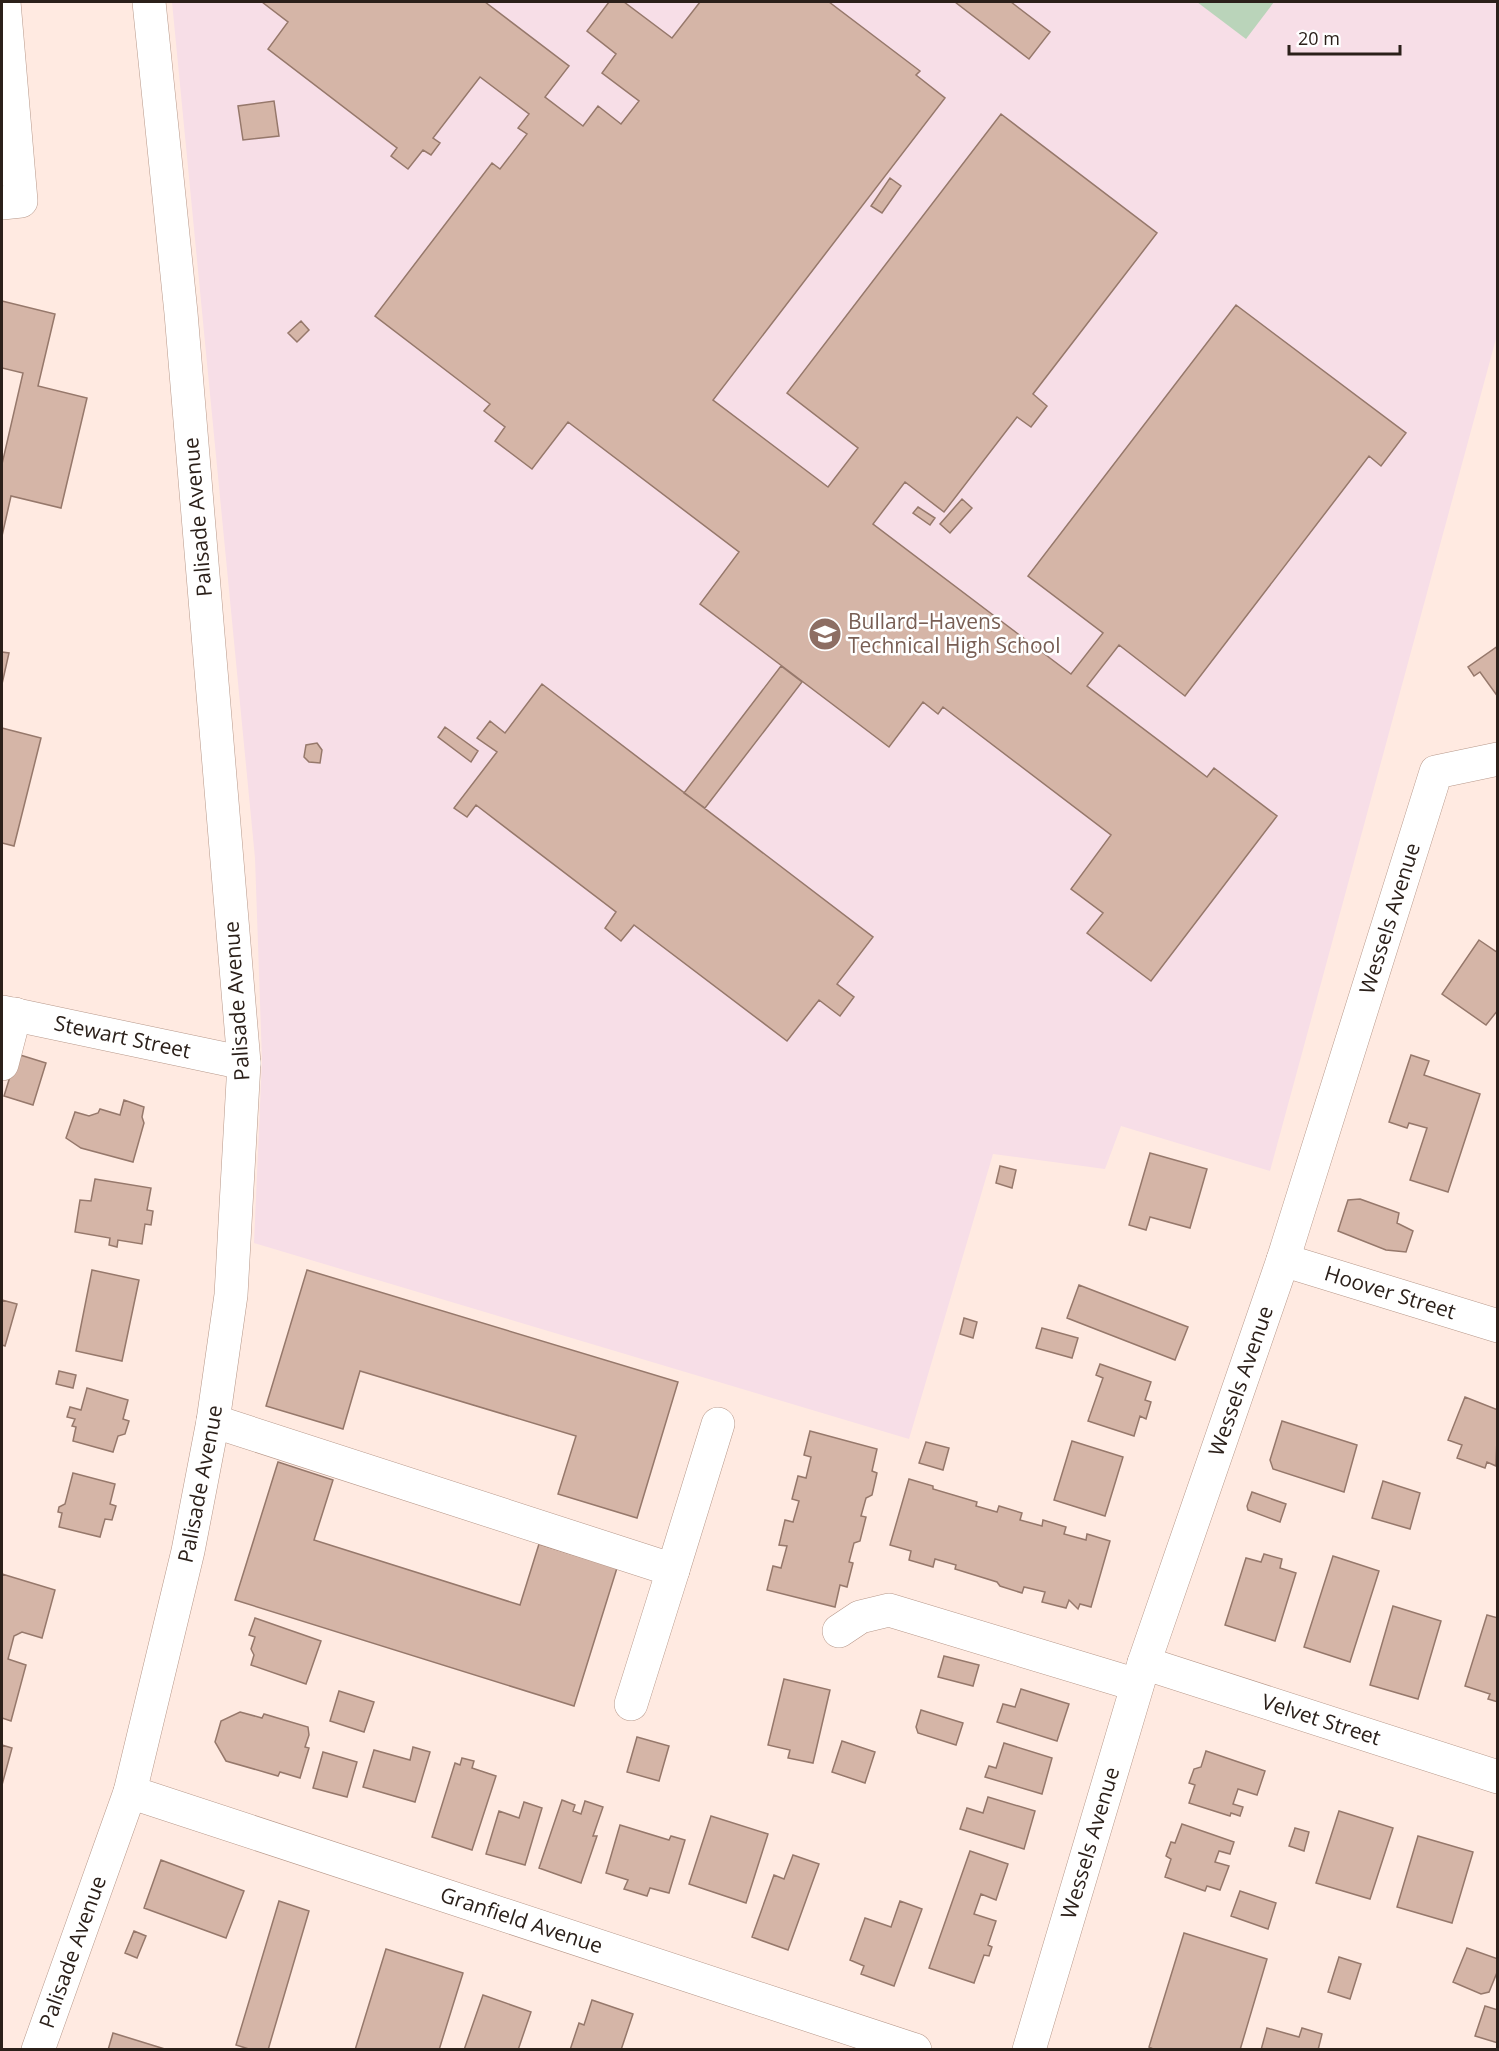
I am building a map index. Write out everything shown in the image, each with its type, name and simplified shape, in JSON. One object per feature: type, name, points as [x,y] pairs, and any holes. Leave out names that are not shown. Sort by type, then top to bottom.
[{"type":"street","points":[[2,203],[21,201],[4,2]]},
{"type":"street","name":"Palisade Avenue","points":[[38,2049],[130,1792],[188,1551],[213,1421],[231,1295],[244,1063],[181,313],[148,2]]},
{"type":"street","name":"Wessels Avenue","points":[[1029,2049],[1141,1674],[1283,1260],[1436,772],[1497,759]]},
{"type":"street","points":[[2,1064],[8,1013]]},
{"type":"street","name":"Stewart Street","points":[[8,1013],[244,1063]]},
{"type":"street","name":"Hoover Street","points":[[1283,1260],[1497,1326]]},
{"type":"street","points":[[213,1421],[673,1570]]},
{"type":"street","points":[[631,1704],[718,1424]]},
{"type":"street","name":"Velvet Street","points":[[838,1631],[860,1617],[889,1610],[1141,1674],[1497,1777]]},
{"type":"street","name":"Granfield Avenue","points":[[130,1792],[915,2049]]},
{"type":"shaded area","name":"Bullard–Havens Technical High School","points":[[172,2],[1497,2],[1497,335],[1270,1171],[1121,1126],[1105,1169],[993,1154],[909,1439],[254,1243],[262,1060],[255,858]]},
{"type":"green space","points":[[1197,2],[1274,2],[1246,39]]},
{"type":"building","points":[[262,2],[485,2],[569,66],[545,97],[583,126],[598,106],[621,124],[639,101],[602,73],[616,54],[587,31],[609,2],[624,2],[672,38],[700,2],[829,2],[920,71],[916,75],[945,98],[713,400],[828,487],[858,448],[787,393],[1001,114],[1157,233],[1033,394],[1047,406],[1031,427],[1017,417],[944,512],[905,482],[873,524],[1071,674],[1103,633],[1028,576],[1236,305],[1406,433],[1381,466],[1369,456],[1185,696],[1119,645],[1087,686],[1207,777],[1214,768],[1277,816],[1151,981],[1087,933],[1103,913],[1071,889],[1111,835],[943,707],[938,714],[923,702],[889,747],[700,604],[739,552],[568,422],[532,469],[495,441],[505,427],[484,411],[490,404],[375,316],[492,163],[500,169],[527,134],[518,128],[529,114],[480,77],[433,138],[440,143],[431,155],[423,150],[408,169],[391,156],[397,148],[268,49],[288,22]]},
{"type":"building","points":[[955,2],[1011,2],[1050,32],[1029,59]]},
{"type":"building","points":[[274,101],[279,136],[243,140],[238,106]]},
{"type":"building","points":[[890,178],[901,186],[882,213],[871,206]]},
{"type":"building","points":[[2,301],[55,314],[38,386],[87,398],[61,508],[11,496],[2,536],[2,464],[23,373],[2,368]]},
{"type":"building","points":[[301,321],[309,330],[297,342],[288,333]]},
{"type":"building","points":[[962,499],[972,508],[950,533],[940,524]]},
{"type":"building","points":[[918,507],[935,518],[930,525],[913,513]]},
{"type":"building","points":[[1498,646],[1498,697],[1480,672],[1474,676],[1468,667]]},
{"type":"building","points":[[2,652],[9,653],[2,684]]},
{"type":"building","points":[[781,666],[802,682],[705,808],[684,793]]},
{"type":"building","points":[[542,684],[873,937],[837,984],[854,997],[840,1016],[819,1000],[787,1041],[634,925],[621,941],[605,928],[616,912],[476,805],[467,817],[454,808],[497,752],[477,738],[490,721],[505,733]]},
{"type":"building","points":[[445,727],[478,751],[471,762],[438,737]]},
{"type":"building","points":[[2,728],[41,738],[14,846],[2,843]]},
{"type":"building","points":[[317,743],[322,750],[320,763],[309,762],[304,757],[306,745]]},
{"type":"building","points":[[1479,940],[1498,953],[1498,1010],[1486,1025],[1442,994]]},
{"type":"building","points":[[17,1054],[46,1063],[33,1105],[4,1096]]},
{"type":"building","points":[[1411,1055],[1429,1061],[1424,1075],[1480,1094],[1448,1192],[1410,1180],[1427,1128],[1409,1123],[1407,1128],[1389,1122]]},
{"type":"building","points":[[124,1100],[144,1107],[142,1117],[144,1123],[133,1162],[81,1148],[66,1138],[75,1112],[89,1116],[98,1113],[100,1109],[120,1115]]},
{"type":"building","points":[[1150,1153],[1207,1169],[1190,1228],[1150,1217],[1146,1230],[1129,1225]]},
{"type":"building","points":[[1000,1166],[1016,1170],[1012,1188],[996,1183]]},
{"type":"building","points":[[95,1179],[151,1188],[147,1210],[153,1211],[151,1225],[145,1224],[142,1244],[118,1240],[117,1247],[109,1245],[110,1238],[75,1232],[80,1200],[91,1201]]},
{"type":"building","points":[[1360,1199],[1399,1213],[1397,1223],[1413,1231],[1406,1252],[1386,1250],[1338,1231],[1348,1200]]},
{"type":"building","points":[[92,1270],[139,1280],[122,1361],[76,1351]]},
{"type":"building","points":[[307,1270],[678,1382],[637,1518],[558,1494],[576,1436],[360,1371],[343,1429],[266,1406]]},
{"type":"building","points":[[1079,1285],[1188,1327],[1175,1360],[1067,1318]]},
{"type":"building","points":[[2,1300],[17,1304],[5,1346],[2,1345]]},
{"type":"building","points":[[964,1318],[977,1322],[973,1338],[960,1334]]},
{"type":"building","points":[[1042,1328],[1078,1338],[1072,1358],[1036,1348]]},
{"type":"building","points":[[1100,1364],[1151,1382],[1145,1400],[1151,1402],[1146,1419],[1140,1416],[1134,1436],[1088,1421],[1103,1378],[1096,1375]]},
{"type":"building","points":[[59,1371],[76,1375],[73,1388],[56,1384]]},
{"type":"building","points":[[87,1388],[128,1400],[123,1419],[129,1421],[125,1434],[118,1436],[113,1452],[73,1441],[76,1427],[72,1426],[75,1419],[67,1417],[70,1407],[81,1410]]},
{"type":"building","points":[[1465,1397],[1498,1410],[1496,1466],[1487,1462],[1485,1468],[1457,1458],[1462,1445],[1448,1440]]},
{"type":"building","points":[[1282,1421],[1357,1445],[1344,1492],[1273,1469],[1270,1460]]},
{"type":"building","points":[[810,1431],[877,1449],[872,1471],[877,1473],[872,1495],[866,1498],[861,1516],[866,1517],[860,1541],[854,1543],[849,1562],[853,1563],[847,1587],[840,1585],[835,1607],[767,1590],[773,1566],[781,1568],[787,1546],[779,1545],[785,1520],[793,1522],[799,1501],[792,1499],[798,1476],[806,1478],[811,1457],[804,1455]]},
{"type":"building","points":[[1072,1441],[1123,1457],[1105,1516],[1054,1500]]},
{"type":"building","points":[[926,1442],[949,1448],[943,1470],[919,1463]]},
{"type":"building","points":[[278,1462],[333,1480],[314,1540],[520,1605],[539,1544],[617,1568],[574,1706],[235,1600]]},
{"type":"building","points":[[73,1473],[115,1484],[110,1504],[116,1506],[112,1520],[105,1519],[100,1537],[59,1527],[62,1513],[58,1512],[59,1507],[65,1504]]},
{"type":"building","points":[[909,1479],[977,1502],[976,1506],[997,1512],[999,1506],[1022,1513],[1020,1520],[1042,1526],[1043,1520],[1066,1527],[1064,1534],[1086,1540],[1087,1534],[1110,1541],[1091,1607],[1080,1604],[1078,1609],[1069,1600],[1066,1608],[1042,1602],[1045,1592],[1024,1587],[1022,1593],[1000,1586],[997,1582],[955,1569],[956,1565],[935,1559],[933,1567],[909,1560],[911,1551],[890,1545]]},
{"type":"building","points":[[1383,1481],[1420,1493],[1410,1529],[1372,1518]]},
{"type":"building","points":[[1252,1492],[1286,1504],[1280,1522],[1248,1510],[1247,1506]]},
{"type":"building","points":[[1264,1554],[1282,1559],[1280,1568],[1296,1573],[1275,1641],[1225,1625],[1246,1558],[1261,1562]]},
{"type":"building","points":[[1333,1556],[1379,1571],[1350,1662],[1304,1647]]},
{"type":"building","points":[[2,1574],[55,1590],[42,1638],[22,1632],[14,1636],[8,1659],[26,1665],[11,1721],[2,1718]]},
{"type":"building","points":[[1393,1606],[1441,1621],[1418,1699],[1370,1685]]},
{"type":"building","points":[[1487,1615],[1498,1618],[1498,1702],[1488,1699],[1490,1694],[1465,1686]]},
{"type":"building","points":[[255,1618],[321,1641],[306,1684],[251,1665],[254,1655],[251,1649],[255,1637],[249,1635]]},
{"type":"building","points":[[944,1656],[979,1665],[973,1686],[938,1677]]},
{"type":"building","points":[[784,1679],[830,1690],[813,1763],[788,1758],[790,1750],[768,1745]]},
{"type":"building","points":[[1021,1689],[1069,1704],[1057,1741],[997,1722],[1003,1704],[1015,1707]]},
{"type":"building","points":[[339,1691],[374,1702],[364,1732],[330,1721]]},
{"type":"building","points":[[921,1710],[963,1723],[956,1745],[918,1733],[916,1727]]},
{"type":"building","points":[[240,1712],[262,1718],[264,1714],[308,1727],[309,1735],[305,1747],[309,1748],[300,1778],[280,1772],[278,1776],[226,1761],[215,1742],[221,1721]]},
{"type":"building","points":[[637,1737],[669,1746],[659,1781],[627,1772]]},
{"type":"building","points":[[842,1741],[875,1752],[865,1783],[832,1772]]},
{"type":"building","points":[[1004,1743],[1052,1758],[1042,1794],[985,1777],[989,1766],[996,1768]]},
{"type":"building","points":[[2,1745],[12,1748],[2,1785]]},
{"type":"building","points":[[413,1747],[430,1752],[415,1802],[363,1787],[374,1750],[410,1760]]},
{"type":"building","points":[[1206,1751],[1265,1771],[1257,1795],[1238,1789],[1233,1804],[1243,1807],[1240,1816],[1231,1813],[1230,1816],[1189,1803],[1195,1785],[1189,1783],[1194,1769],[1201,1767]]},
{"type":"building","points":[[323,1752],[357,1762],[347,1797],[313,1788]]},
{"type":"building","points":[[462,1758],[474,1761],[472,1768],[496,1776],[472,1850],[432,1837],[455,1763],[460,1765]]},
{"type":"building","points":[[988,1797],[1035,1811],[1024,1849],[960,1829],[967,1808],[983,1813]]},
{"type":"building","points":[[562,1800],[575,1805],[573,1811],[581,1814],[585,1801],[603,1807],[593,1836],[597,1836],[581,1883],[539,1868]]},
{"type":"building","points":[[524,1802],[542,1808],[525,1865],[486,1854],[499,1811],[519,1818]]},
{"type":"building","points":[[1339,1811],[1393,1828],[1370,1899],[1316,1883]]},
{"type":"building","points":[[711,1816],[768,1834],[746,1903],[689,1884]]},
{"type":"building","points":[[1182,1824],[1234,1842],[1230,1854],[1219,1851],[1215,1862],[1229,1866],[1220,1890],[1207,1886],[1205,1891],[1165,1877],[1171,1859],[1166,1856],[1171,1842],[1175,1843]]},
{"type":"building","points":[[620,1825],[669,1840],[671,1836],[685,1840],[669,1893],[650,1888],[647,1896],[624,1889],[628,1880],[606,1873]]},
{"type":"building","points":[[1295,1828],[1309,1832],[1304,1851],[1289,1846]]},
{"type":"building","points":[[1418,1836],[1473,1852],[1452,1923],[1397,1907]]},
{"type":"building","points":[[970,1851],[1008,1864],[996,1900],[981,1894],[974,1914],[996,1921],[988,1945],[992,1947],[989,1956],[984,1955],[974,1983],[929,1968]]},
{"type":"building","points":[[793,1855],[819,1864],[788,1950],[752,1937],[774,1875],[784,1879]]},
{"type":"building","points":[[161,1860],[244,1891],[226,1938],[144,1908]]},
{"type":"building","points":[[1240,1891],[1276,1903],[1268,1929],[1231,1916]]},
{"type":"building","points":[[279,1901],[309,1911],[268,2050],[252,2050],[236,2045]]},
{"type":"building","points":[[900,1901],[922,1909],[894,1986],[861,1974],[864,1966],[850,1960],[865,1918],[891,1927]]},
{"type":"building","points":[[134,1931],[146,1936],[137,1958],[125,1953]]},
{"type":"building","points":[[1184,1933],[1267,1959],[1240,2050],[1155,2050],[1149,2047]]},
{"type":"building","points":[[1467,1948],[1498,1959],[1498,1970],[1489,1992],[1481,1994],[1453,1982]]},
{"type":"building","points":[[386,1949],[463,1973],[439,2050],[355,2050]]},
{"type":"building","points":[[1339,1957],[1361,1964],[1350,1999],[1328,1992]]},
{"type":"building","points":[[483,1995],[531,2012],[518,2050],[464,2050]]},
{"type":"building","points":[[592,2000],[633,2014],[621,2050],[570,2050],[579,2023],[584,2025]]},
{"type":"building","points":[[1485,2006],[1498,2010],[1498,2043],[1475,2036]]},
{"type":"building","points":[[1267,2028],[1299,2037],[1302,2028],[1322,2034],[1318,2050],[1261,2050]]},
{"type":"building","points":[[113,2033],[168,2050],[108,2050]]},
{"type":"place","name":"Bullard–Havens Technical High School","points":[[825,634]]}]
